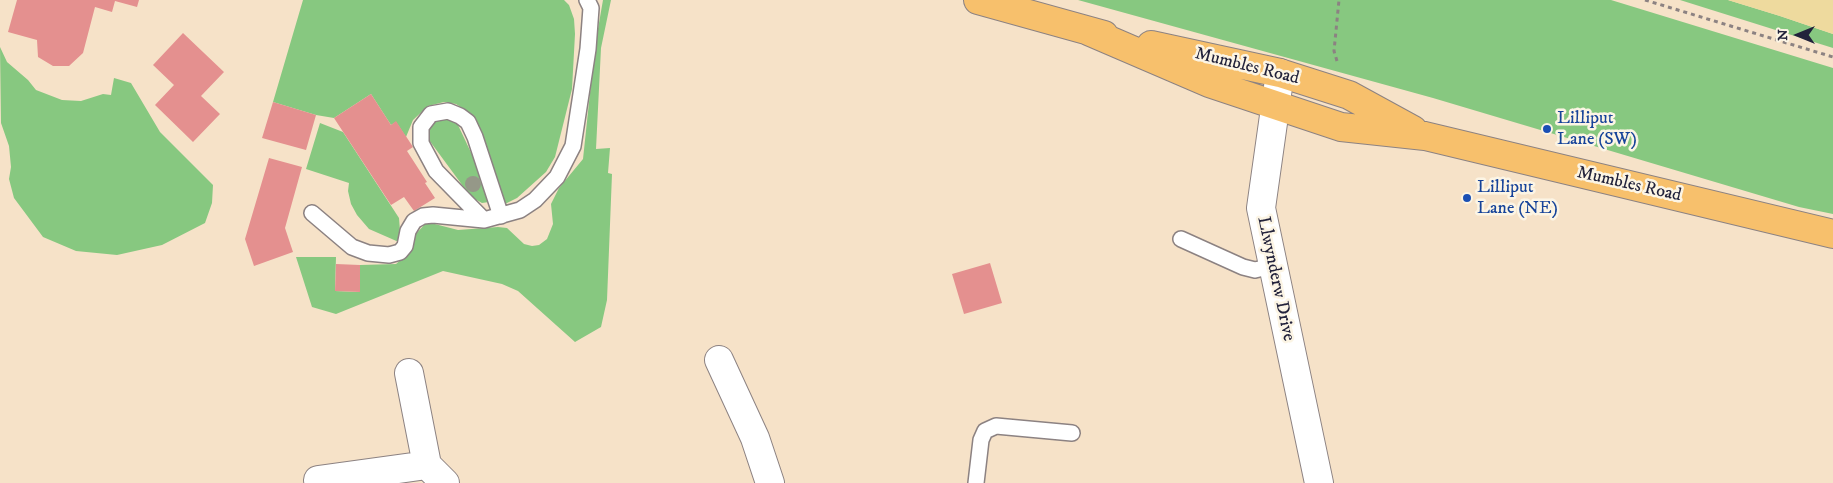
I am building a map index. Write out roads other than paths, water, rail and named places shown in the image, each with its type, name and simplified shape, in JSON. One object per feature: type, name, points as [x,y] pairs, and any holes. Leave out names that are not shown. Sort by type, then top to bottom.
[{"type":"main road","name":"Mumbles Road","points":[[978,0],[1088,31],[1280,73],[1349,95],[1425,136]]},
{"type":"main road","name":"Mumbles Road","points":[[1088,31],[1209,83],[1341,127],[1425,136],[1833,234]]},
{"type":"street","name":"Llwynderw Drive","points":[[1280,73],[1261,208],[1319,483]]},
{"type":"street","points":[[719,360],[755,438],[770,483]]},
{"type":"street","points":[[318,480],[436,474],[409,373]]},
{"type":"lane","points":[[312,214],[352,248],[368,253],[389,255],[400,252],[405,246],[408,231],[414,221],[423,216],[433,215],[484,220],[520,210],[535,200],[557,177],[573,146],[588,49],[591,8],[587,0]]},
{"type":"lane","points":[[484,220],[436,171],[421,143],[421,127],[431,114],[448,111],[468,122],[475,137],[501,216]]},
{"type":"lane","points":[[1181,239],[1255,270],[1272,266]]},
{"type":"lane","points":[[976,483],[981,440],[985,431],[996,426],[1072,433]]},
{"type":"place","name":"Lilliput Lane (SW)","points":[[1547,129]]},
{"type":"place","name":"Lilliput Lane (NE)","points":[[1467,198]]}]
